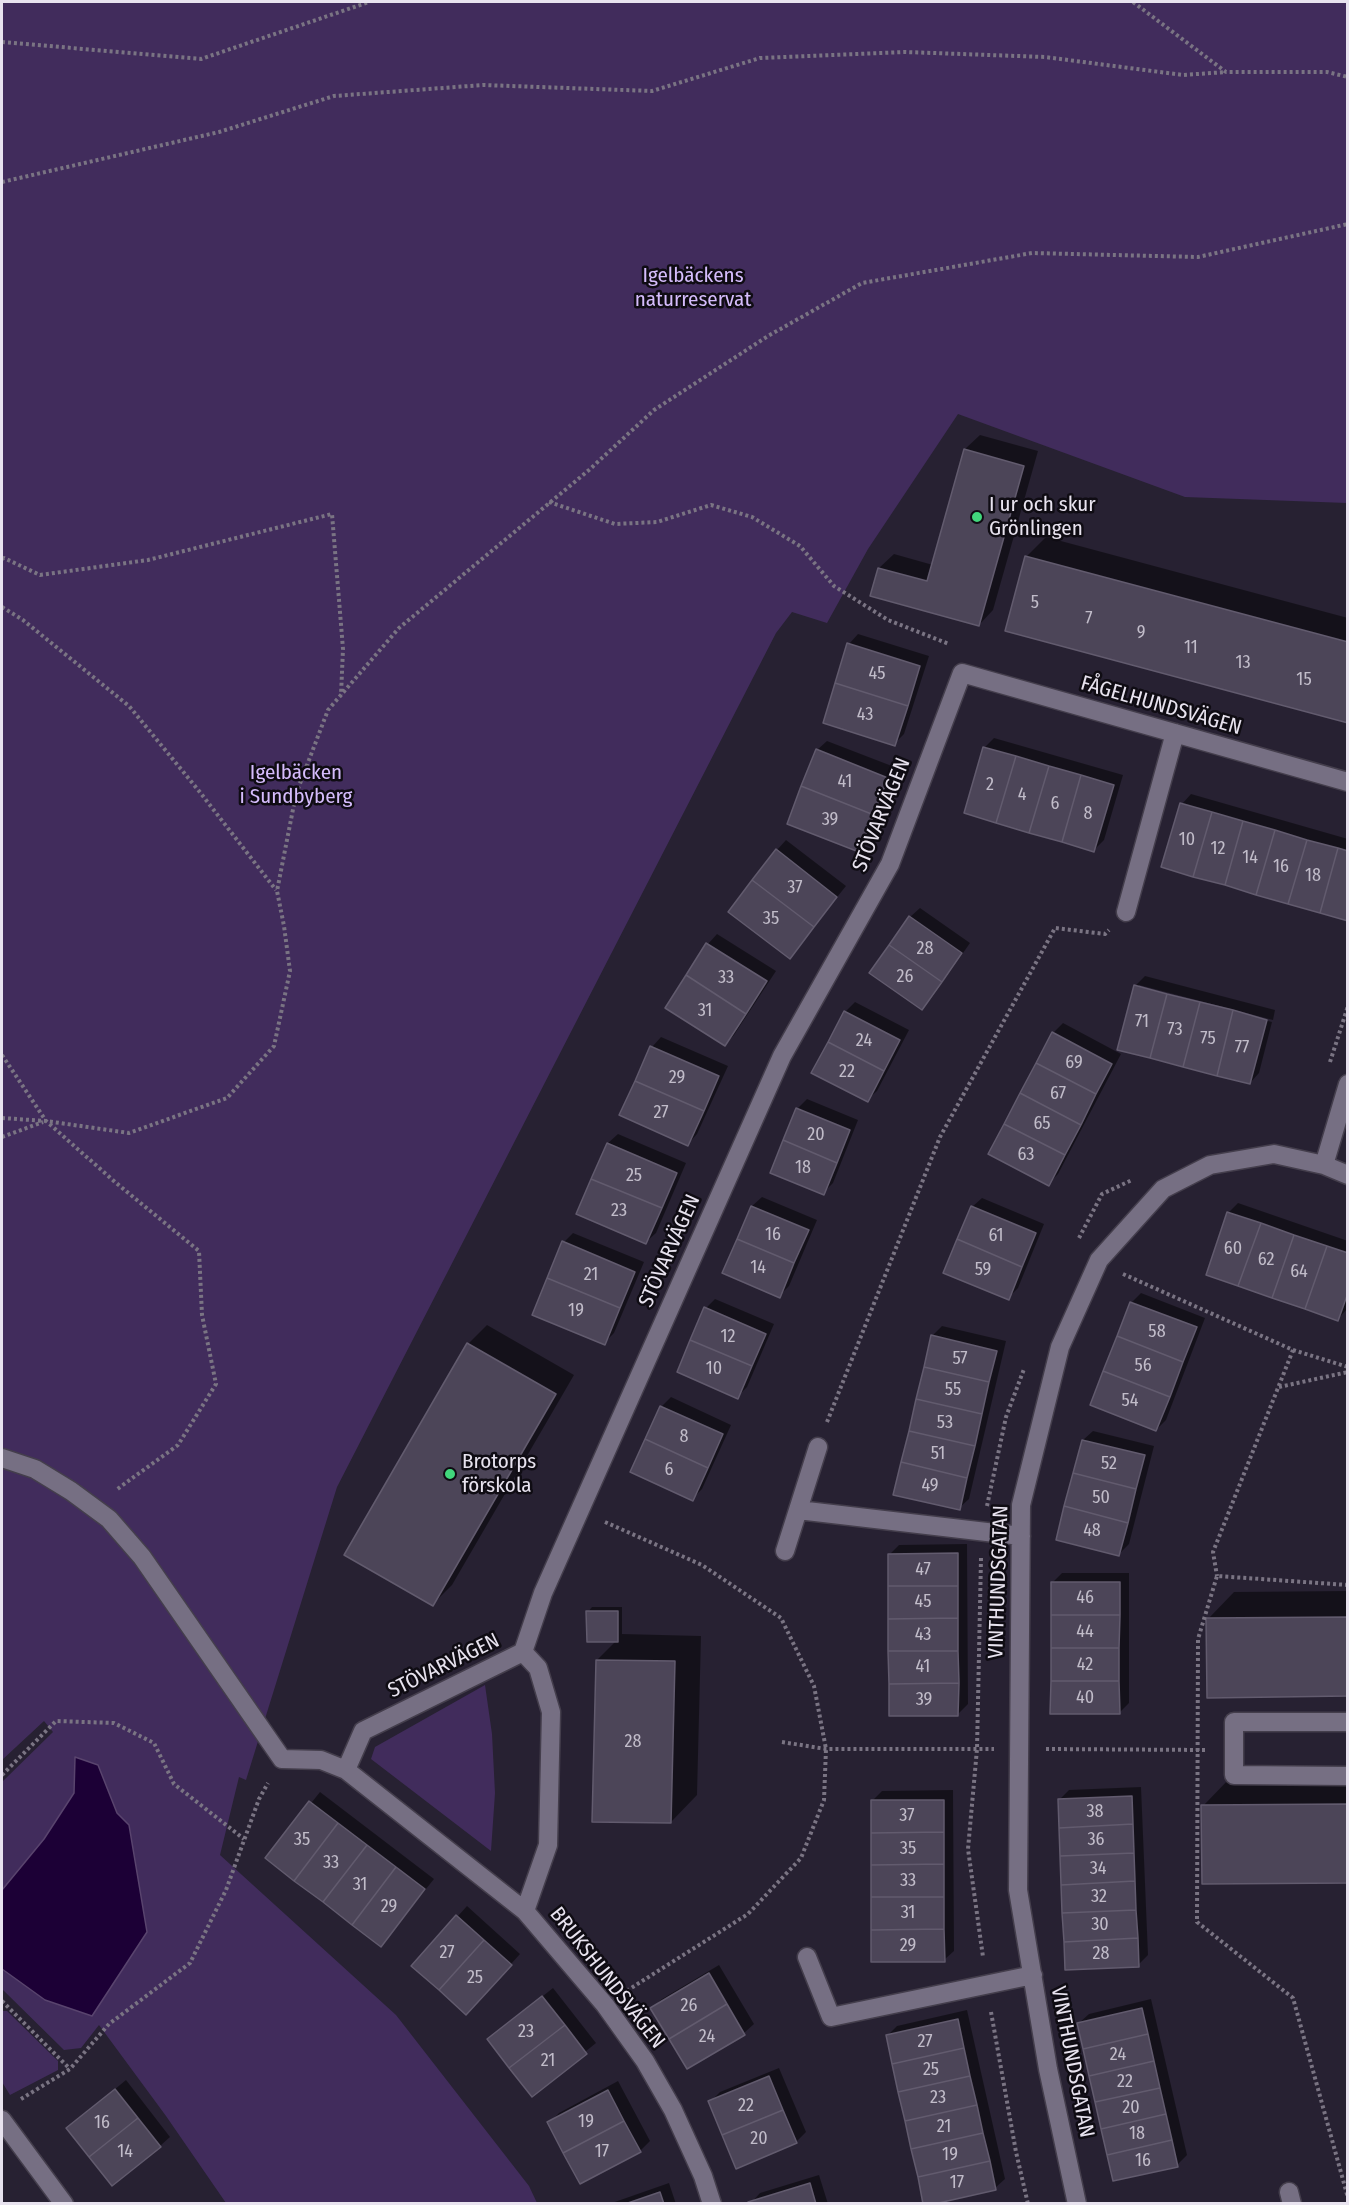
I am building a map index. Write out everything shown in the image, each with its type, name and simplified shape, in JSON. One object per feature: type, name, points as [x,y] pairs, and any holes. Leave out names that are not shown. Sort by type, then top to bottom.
[{"type":"street","name":"FÅGELHUNDSVÄGEN","points":[[962,673],[1347,782]]},
{"type":"street","name":"STÖVARVÄGEN","points":[[346,1770],[363,1731],[523,1652],[543,1593],[782,1056],[890,864],[962,673]]},
{"type":"street","points":[[1126,912],[1175,733]]},
{"type":"street","points":[[1324,1165],[1347,1084]]},
{"type":"street","name":"VINTHUNDSGATAN","points":[[1077,2204],[1048,2069],[1018,1890],[1022,1505],[1060,1347],[1099,1260],[1163,1189],[1210,1165],[1274,1154],[1324,1165],[1347,1175]]},
{"type":"street","points":[[785,1551],[818,1447]]},
{"type":"street","points":[[2,1458],[35,1469],[109,1519],[142,1557],[282,1759]]},
{"type":"street","points":[[798,1510],[1021,1536]]},
{"type":"street","name":"BRUKSHUNDSVÄGEN","points":[[523,1652],[538,1668],[550,1712],[548,1845],[525,1911]]},
{"type":"street","points":[[1347,1722],[1234,1722],[1234,1775],[1347,1776]]},
{"type":"street","name":"BRUKSHUNDSVÄGEN","points":[[282,1759],[321,1760],[346,1770],[525,1911],[605,2005],[645,2061],[673,2110],[703,2176],[712,2204]]},
{"type":"street","points":[[807,1957],[831,2017],[1033,1975]]},
{"type":"street","points":[[6,2113],[64,2204]]},
{"type":"path","points":[[2,42],[201,59],[369,2]]},
{"type":"path","points":[[1133,2],[1226,72]]},
{"type":"path","points":[[2,182],[219,132],[334,96],[483,85],[652,91],[760,58],[905,52],[1045,57],[1183,75],[1226,72],[1328,72],[1347,77]]},
{"type":"path","points":[[2,1118],[46,1121],[129,1133],[226,1098],[274,1046],[290,971],[277,891],[296,794],[328,710],[399,628],[589,470],[654,410],[768,336],[862,283],[1032,254],[1198,257],[1347,224]]},
{"type":"path","points":[[549,502],[615,524],[657,522],[711,505],[752,517],[800,546],[834,586],[888,620],[949,644]]},
{"type":"path","points":[[2,559],[40,575],[51,574],[148,560],[332,514],[343,649],[341,695]]},
{"type":"path","points":[[2,607],[22,620],[129,706],[277,891]]},
{"type":"path","points":[[818,1447],[940,1137],[1055,928],[1105,934],[1126,912]]},
{"type":"path","points":[[1328,1070],[1347,1006]]},
{"type":"path","points":[[2,1055],[46,1121],[115,1182],[199,1251],[202,1315],[216,1384],[178,1445],[93,1507]]},
{"type":"path","points":[[2,1137],[46,1121]]},
{"type":"path","points":[[1077,1242],[1102,1194],[1133,1179]]},
{"type":"path","points":[[1099,1260],[1138,1282],[1293,1350],[1347,1367]]},
{"type":"path","points":[[1293,1350],[1213,1552],[1217,1576],[1198,1639],[1197,1922],[1293,1998],[1347,2198]]},
{"type":"path","points":[[1026,1364],[1005,1416],[981,1531],[978,1749],[968,1849],[987,1985],[1016,2152],[1028,2204]]},
{"type":"path","points":[[1279,1387],[1347,1372]]},
{"type":"path","points":[[578,1514],[607,1523],[702,1565],[781,1618],[814,1686],[826,1749],[824,1800],[801,1858],[748,1914],[605,2005]]},
{"type":"path","points":[[1217,1576],[1347,1586]]},
{"type":"path","points":[[2,1775],[56,1721],[114,1723],[154,1743],[174,1784],[244,1839]]},
{"type":"path","points":[[782,1742],[826,1749],[1181,1750]]},
{"type":"path","points":[[6,2113],[70,2069],[109,2024],[190,1963],[226,1890],[259,1799],[282,1759]]},
{"type":"path","points":[[2,2001],[70,2069]]},
{"type":"green space","points":[[2,2],[1347,2],[1347,503],[1185,497],[958,414],[868,549],[827,623],[792,612],[776,633],[337,1487],[246,1780],[239,1777],[220,1855],[396,2015],[529,2186],[537,2203],[226,2203],[99,2025],[81,2048],[64,2050],[2,1989],[2,1969],[45,2000],[129,1825],[117,1813],[98,1765],[75,1758],[74,1793],[44,1839],[2,1893],[2,1782],[53,1732],[44,1721],[2,1760]]},
{"type":"green space","points":[[485,1685],[492,1734],[495,1793],[491,1851],[371,1759],[375,1747]]},
{"type":"green space","points":[[2,2011],[7,2011],[58,2061],[58,2070],[10,2095],[2,2082]]},
{"type":"shaded area","points":[[75,1757],[98,1765],[117,1813],[129,1825],[147,1932],[92,2016],[45,2000],[2,1969],[2,1890],[44,1839],[74,1793]]},
{"type":"building","name":"I ur och skur Grönlingen","points":[[964,449],[1024,466],[979,626],[870,596],[878,568],[927,581]]},
{"type":"building","points":[[1025,556],[1348,642],[1348,723],[1005,631]]},
{"type":"building","points":[[847,643],[920,666],[908,706],[835,683]]},
{"type":"building","points":[[835,683],[908,706],[895,746],[823,723]]},
{"type":"building","points":[[983,747],[1016,756],[996,823],[964,813]]},
{"type":"building","points":[[816,749],[888,778],[874,815],[801,786]]},
{"type":"building","points":[[1016,756],[1049,766],[1029,833],[996,823]]},
{"type":"building","points":[[1049,766],[1081,775],[1062,842],[1029,833]]},
{"type":"building","points":[[1081,775],[1114,785],[1094,852],[1062,842]]},
{"type":"building","points":[[801,786],[874,815],[859,852],[787,824]]},
{"type":"building","points":[[1180,803],[1212,812],[1193,877],[1161,867]]},
{"type":"building","points":[[1212,812],[1243,821],[1225,885],[1193,877]]},
{"type":"building","points":[[1243,821],[1275,830],[1256,895],[1225,885]]},
{"type":"building","points":[[1275,830],[1307,840],[1288,904],[1256,895]]},
{"type":"building","points":[[1307,840],[1338,848],[1320,913],[1288,904]]},
{"type":"building","points":[[1338,848],[1348,851],[1348,921],[1320,913]]},
{"type":"building","points":[[776,849],[837,897],[814,927],[752,880]]},
{"type":"building","points":[[752,880],[814,927],[790,959],[728,912]]},
{"type":"building","points":[[909,916],[962,953],[942,982],[889,945]]},
{"type":"building","points":[[706,943],[767,981],[746,1014],[686,975]]},
{"type":"building","points":[[889,945],[942,982],[922,1010],[869,973]]},
{"type":"building","points":[[686,975],[746,1014],[725,1046],[665,1008]]},
{"type":"building","points":[[1134,985],[1167,994],[1150,1058],[1117,1050]]},
{"type":"building","points":[[1167,994],[1200,1002],[1183,1067],[1150,1058]]},
{"type":"building","points":[[1200,1002],[1233,1010],[1217,1076],[1183,1067]]},
{"type":"building","points":[[1233,1010],[1267,1020],[1250,1084],[1217,1076]]},
{"type":"building","points":[[844,1011],[900,1040],[884,1071],[828,1042]]},
{"type":"building","points":[[1052,1032],[1112,1064],[1096,1094],[1036,1063]]},
{"type":"building","points":[[828,1042],[884,1071],[868,1102],[811,1073]]},
{"type":"building","points":[[650,1046],[719,1076],[704,1111],[635,1081]]},
{"type":"building","points":[[1036,1063],[1096,1094],[1081,1125],[1020,1093]]},
{"type":"building","points":[[635,1081],[704,1111],[688,1146],[619,1115]]},
{"type":"building","points":[[1020,1093],[1081,1125],[1065,1155],[1004,1124]]},
{"type":"building","points":[[796,1108],[850,1130],[837,1163],[783,1140]]},
{"type":"building","points":[[1004,1124],[1065,1155],[1049,1186],[988,1154]]},
{"type":"building","points":[[783,1140],[837,1163],[824,1195],[770,1173]]},
{"type":"building","points":[[607,1143],[677,1173],[662,1208],[591,1179]]},
{"type":"building","points":[[591,1179],[662,1208],[646,1244],[576,1214]]},
{"type":"building","points":[[751,1206],[809,1230],[794,1263],[737,1239]]},
{"type":"building","points":[[971,1206],[1036,1233],[1022,1267],[957,1239]]},
{"type":"building","points":[[1227,1212],[1261,1223],[1238,1286],[1206,1275]]},
{"type":"building","points":[[1261,1223],[1294,1235],[1272,1298],[1238,1286]]},
{"type":"building","points":[[1294,1235],[1327,1246],[1305,1309],[1272,1298]]},
{"type":"building","points":[[737,1239],[794,1263],[780,1298],[722,1273]]},
{"type":"building","points":[[957,1239],[1022,1267],[1009,1300],[943,1273]]},
{"type":"building","points":[[562,1241],[635,1272],[620,1308],[547,1278]]},
{"type":"building","points":[[1327,1246],[1348,1253],[1348,1293],[1338,1321],[1305,1309]]},
{"type":"building","points":[[547,1278],[620,1308],[605,1345],[532,1315]]},
{"type":"building","points":[[1130,1302],[1197,1327],[1183,1362],[1117,1336]]},
{"type":"building","points":[[704,1307],[766,1334],[752,1366],[690,1340]]},
{"type":"building","points":[[931,1335],[997,1351],[989,1382],[924,1367]]},
{"type":"building","points":[[1117,1336],[1183,1362],[1170,1397],[1103,1371]]},
{"type":"building","points":[[690,1340],[752,1366],[738,1399],[677,1372]]},
{"type":"building","name":"Brotorps förskola","points":[[467,1343],[556,1394],[433,1606],[344,1555]]},
{"type":"building","points":[[924,1367],[989,1382],[982,1414],[916,1399]]},
{"type":"building","points":[[1103,1371],[1170,1397],[1156,1431],[1090,1405]]},
{"type":"building","points":[[916,1399],[982,1414],[975,1446],[909,1431]]},
{"type":"building","points":[[660,1406],[723,1434],[708,1468],[645,1439]]},
{"type":"building","points":[[909,1431],[975,1446],[967,1478],[901,1462]]},
{"type":"building","points":[[645,1439],[708,1468],[693,1501],[630,1472]]},
{"type":"building","points":[[1082,1440],[1145,1455],[1136,1489],[1073,1473]]},
{"type":"building","points":[[901,1462],[967,1478],[960,1510],[893,1495]]},
{"type":"building","points":[[1073,1473],[1136,1489],[1128,1523],[1064,1506]]},
{"type":"building","points":[[1064,1506],[1128,1523],[1119,1556],[1056,1540]]},
{"type":"building","points":[[958,1553],[958,1586],[888,1586],[888,1554]]},
{"type":"building","points":[[1051,1582],[1120,1582],[1120,1615],[1051,1615]]},
{"type":"building","points":[[888,1586],[958,1586],[958,1618],[888,1619]]},
{"type":"building","points":[[586,1611],[618,1611],[618,1642],[587,1642]]},
{"type":"building","points":[[1051,1615],[1120,1615],[1119,1648],[1051,1648]]},
{"type":"building","points":[[1348,1617],[1348,1696],[1207,1698],[1206,1618]]},
{"type":"building","points":[[958,1618],[958,1651],[888,1651],[888,1619]]},
{"type":"building","points":[[1051,1648],[1119,1648],[1119,1681],[1051,1681]]},
{"type":"building","points":[[888,1651],[958,1651],[959,1683],[889,1684]]},
{"type":"building","points":[[596,1660],[675,1661],[671,1823],[592,1822]]},
{"type":"building","points":[[1051,1681],[1119,1681],[1120,1714],[1050,1714]]},
{"type":"building","points":[[959,1683],[958,1716],[889,1716],[889,1684]]},
{"type":"building","points":[[1132,1796],[1133,1824],[1059,1828],[1058,1799]]},
{"type":"building","points":[[871,1800],[944,1800],[944,1832],[871,1833]]},
{"type":"building","points":[[309,1801],[338,1823],[294,1881],[265,1858]]},
{"type":"building","points":[[1348,1804],[1348,1883],[1202,1884],[1201,1805]]},
{"type":"building","points":[[338,1823],[367,1845],[323,1902],[294,1881]]},
{"type":"building","points":[[1133,1824],[1134,1853],[1060,1856],[1059,1828]]},
{"type":"building","points":[[944,1832],[944,1864],[871,1865],[871,1833]]},
{"type":"building","points":[[367,1845],[396,1867],[352,1925],[323,1902]]},
{"type":"building","points":[[1134,1853],[1135,1881],[1061,1885],[1060,1856]]},
{"type":"building","points":[[944,1864],[944,1897],[871,1897],[871,1865]]},
{"type":"building","points":[[396,1867],[425,1889],[381,1947],[352,1925]]},
{"type":"building","points":[[1135,1881],[1136,1910],[1062,1913],[1061,1885]]},
{"type":"building","points":[[871,1897],[944,1897],[944,1929],[871,1930]]},
{"type":"building","points":[[1136,1910],[1138,1938],[1064,1942],[1062,1913]]},
{"type":"building","points":[[456,1915],[484,1940],[439,1990],[411,1966]]},
{"type":"building","points":[[944,1929],[945,1962],[871,1962],[871,1930]]},
{"type":"building","points":[[1138,1938],[1139,1967],[1065,1970],[1064,1942]]},
{"type":"building","points":[[484,1940],[512,1965],[466,2015],[439,1990]]},
{"type":"building","points":[[709,1973],[727,2004],[669,2039],[650,2008]]},
{"type":"building","points":[[542,1996],[565,2025],[509,2068],[487,2039]]},
{"type":"building","points":[[727,2004],[745,2035],[687,2069],[669,2039]]},
{"type":"building","points":[[1142,2008],[1148,2034],[1083,2049],[1077,2023]]},
{"type":"building","points":[[958,2019],[964,2048],[892,2064],[886,2035]]},
{"type":"building","points":[[565,2025],[587,2054],[532,2097],[509,2068]]},
{"type":"building","points":[[1148,2034],[1154,2061],[1089,2076],[1083,2049]]},
{"type":"building","points":[[964,2048],[970,2076],[898,2092],[892,2064]]},
{"type":"building","points":[[1154,2061],[1160,2088],[1095,2102],[1089,2076]]},
{"type":"building","points":[[769,2076],[783,2110],[722,2135],[708,2101]]},
{"type":"building","points":[[970,2076],[977,2105],[905,2121],[898,2092]]},
{"type":"building","points":[[1160,2088],[1166,2114],[1101,2129],[1095,2102]]},
{"type":"building","points":[[115,2089],[138,2118],[89,2157],[66,2128]]},
{"type":"building","points":[[608,2090],[624,2121],[563,2153],[547,2122]]},
{"type":"building","points":[[977,2105],[983,2133],[911,2149],[905,2121]]},
{"type":"building","points":[[783,2110],[797,2143],[736,2169],[722,2135]]},
{"type":"building","points":[[1166,2114],[1172,2140],[1107,2155],[1101,2129]]},
{"type":"building","points":[[138,2118],[161,2147],[112,2186],[89,2157]]},
{"type":"building","points":[[624,2121],[641,2152],[580,2184],[563,2153]]},
{"type":"building","points":[[983,2133],[990,2161],[918,2177],[911,2149]]},
{"type":"building","points":[[1172,2140],[1178,2167],[1113,2181],[1107,2155]]},
{"type":"building","points":[[990,2161],[996,2190],[934,2204],[923,2204],[918,2177]]},
{"type":"building","points":[[810,2183],[816,2204],[749,2204],[748,2202]]},
{"type":"building","points":[[660,2192],[664,2204],[625,2204]]},
{"type":"place","name":"I ur och skur Grönlingen","points":[[977,517]]},
{"type":"place","name":"Brotorps förskola","points":[[450,1474]]},
{"type":"park label","name":"Igelbäckens naturreservat","points":[[693,288]]},
{"type":"park label","name":"Igelbäcken i Sundbyberg","points":[[296,785]]}]
